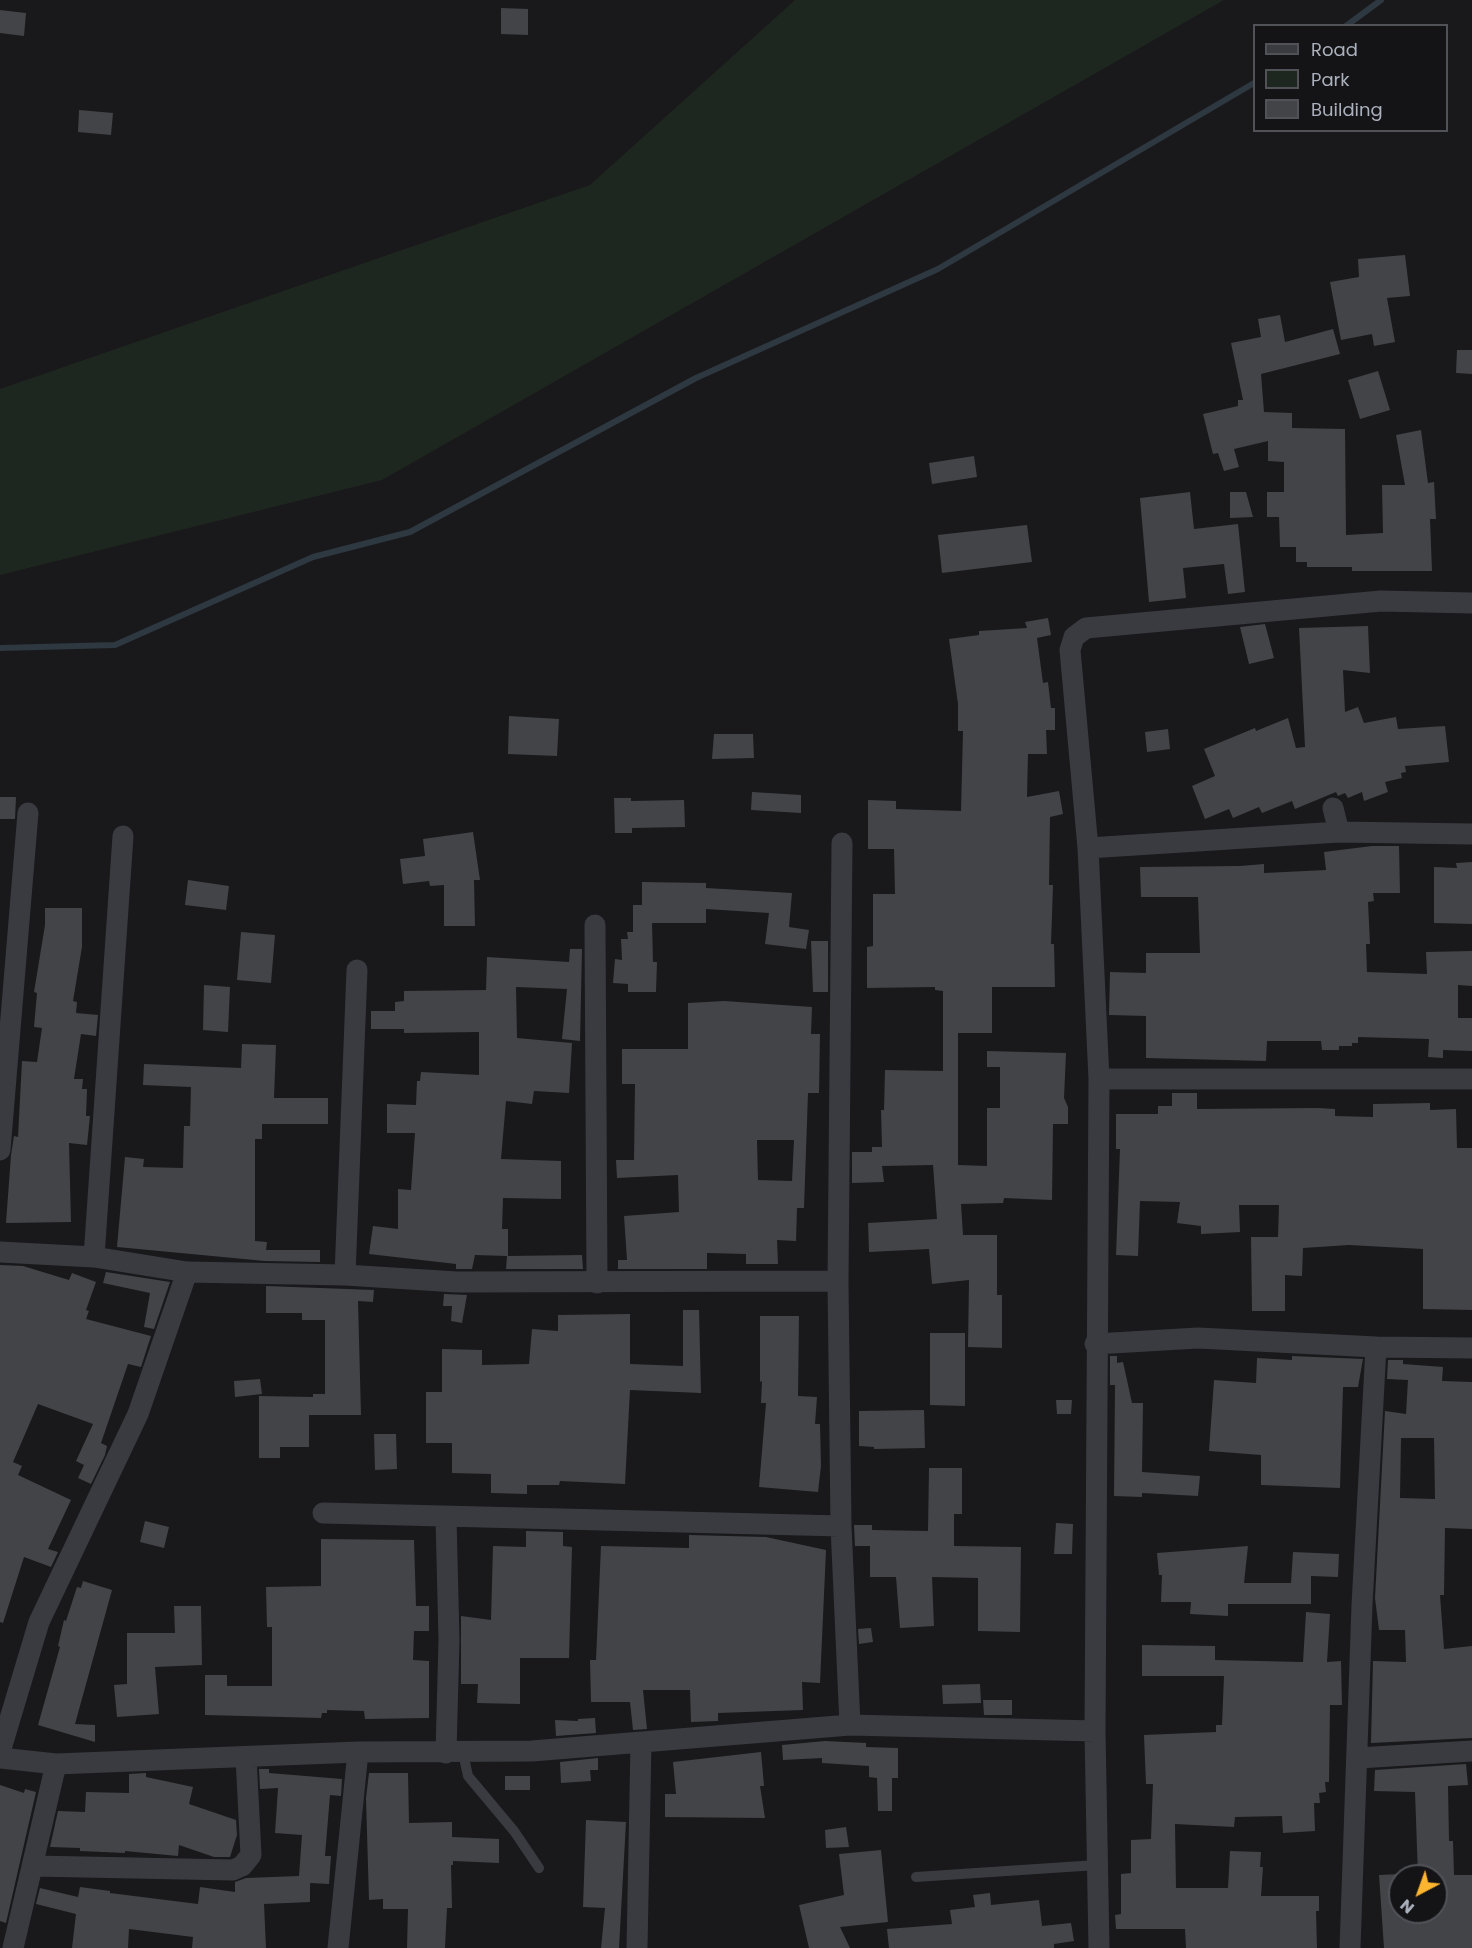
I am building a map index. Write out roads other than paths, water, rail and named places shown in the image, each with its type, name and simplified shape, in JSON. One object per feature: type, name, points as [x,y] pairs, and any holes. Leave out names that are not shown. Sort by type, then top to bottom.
[{"type":"street","points":[[1099,1948],[1095,1731],[1095,1344],[1099,1079],[1088,848],[1070,650],[1074,637],[1086,628],[1381,601],[1472,603]]},
{"type":"street","points":[[1334,808],[1339,832]]},
{"type":"street","points":[[0,1150],[28,813]]},
{"type":"street","points":[[1088,848],[1339,832],[1472,834]]},
{"type":"street","points":[[94,1257],[123,836]]},
{"type":"street","points":[[842,843],[838,1281],[841,1526],[850,1725]]},
{"type":"street","points":[[596,925],[597,1283]]},
{"type":"street","points":[[345,1275],[357,970]]},
{"type":"street","points":[[1099,1079],[1472,1079]]},
{"type":"street","points":[[0,1252],[94,1257],[187,1272],[345,1275],[457,1282],[838,1281]]},
{"type":"street","points":[[0,1752],[39,1622],[138,1414],[187,1272]]},
{"type":"street","points":[[1095,1344],[1198,1338],[1376,1347],[1472,1348]]},
{"type":"street","points":[[1350,1948],[1362,1605],[1376,1347]]},
{"type":"street","points":[[323,1513],[841,1526]]},
{"type":"street","points":[[446,1517],[455,1753]]},
{"type":"street","points":[[0,1758],[56,1764],[358,1752],[532,1751],[850,1725],[1095,1731]]},
{"type":"street","points":[[637,1948],[641,1743]]},
{"type":"street","points":[[1358,1758],[1472,1751]]},
{"type":"street","points":[[338,1948],[358,1752]]},
{"type":"street","points":[[33,1866],[232,1870],[243,1866],[251,1855],[246,1757]]},
{"type":"street","points":[[13,1948],[56,1764]]},
{"type":"lane","points":[[455,1753],[468,1776],[514,1831],[539,1868]]},
{"type":"lane","points":[[916,1876],[1097,1865]]},
{"type":"waterway","points":[[1349,24],[1381,0]]},
{"type":"waterway","points":[[0,648],[115,645],[313,557],[410,532],[696,378],[938,269],[1253,84]]}]
